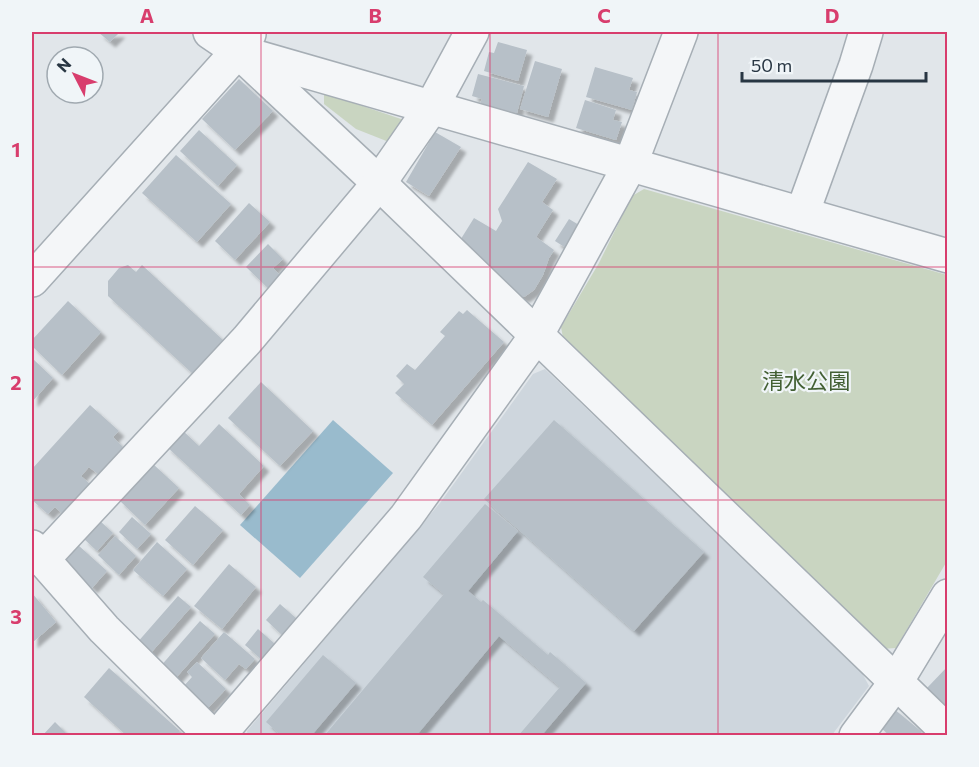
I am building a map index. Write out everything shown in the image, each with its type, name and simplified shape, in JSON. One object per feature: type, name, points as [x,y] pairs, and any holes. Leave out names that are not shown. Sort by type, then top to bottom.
[{"type":"street","points":[[210,32],[245,41],[431,108],[947,254]]},
{"type":"street","points":[[212,735],[104,629],[37,554],[247,340],[379,183],[431,108],[472,32]]},
{"type":"street","points":[[218,735],[406,517],[536,336],[630,165],[681,32]]},
{"type":"street","points":[[802,214],[866,32]]},
{"type":"street","points":[[245,41],[379,183],[948,732]]},
{"type":"street","points":[[32,280],[245,41]]},
{"type":"street","points":[[856,735],[896,682],[948,596]]},
{"type":"shaded area","points":[[545,369],[861,671],[869,686],[832,735],[248,736],[247,731],[440,503],[533,374]]},
{"type":"green space","points":[[324,93],[404,120],[394,144],[356,129],[324,104]]},
{"type":"green space","name":"清水公園","points":[[644,189],[947,275],[947,561],[896,648],[881,649],[564,343],[561,327],[599,263],[632,196]]},
{"type":"water","points":[[333,420],[393,473],[300,578],[240,525]]},
{"type":"building","points":[[98,32],[120,32],[110,42]]},
{"type":"building","points":[[498,42],[527,50],[518,81],[484,71],[489,52],[494,53]]},
{"type":"building","points":[[535,61],[562,69],[548,117],[520,109]]},
{"type":"building","points":[[595,67],[633,78],[629,90],[637,92],[632,110],[586,97]]},
{"type":"building","points":[[478,74],[524,86],[517,113],[480,104],[482,99],[472,96]]},
{"type":"building","points":[[239,79],[273,111],[235,150],[202,119]]},
{"type":"building","points":[[585,100],[616,110],[613,120],[622,122],[616,140],[576,128]]},
{"type":"building","points":[[199,130],[237,165],[218,186],[180,151]]},
{"type":"building","points":[[435,132],[461,147],[429,196],[406,182]]},
{"type":"building","points":[[176,155],[231,204],[197,242],[142,193]]},
{"type":"building","points":[[528,162],[557,179],[542,202],[553,210],[536,237],[554,250],[534,290],[524,297],[514,295],[503,287],[499,275],[478,262],[481,256],[459,242],[474,218],[496,231],[502,221],[498,209]]},
{"type":"building","points":[[249,203],[270,222],[235,260],[215,241]]},
{"type":"building","points":[[569,219],[579,225],[566,248],[555,241]]},
{"type":"building","points":[[268,244],[283,259],[273,268],[284,279],[272,292],[246,267]]},
{"type":"building","points":[[128,265],[136,272],[142,265],[223,340],[222,356],[193,374],[108,296],[108,281],[119,268]]},
{"type":"building","points":[[68,301],[101,332],[62,375],[32,346],[32,340]]},
{"type":"building","points":[[467,310],[504,342],[432,425],[395,393],[404,384],[396,376],[407,364],[415,370],[445,336],[440,332],[459,311],[463,314]]},
{"type":"building","points":[[32,358],[53,378],[32,402]]},
{"type":"building","points":[[261,382],[313,431],[280,466],[228,418]]},
{"type":"building","points":[[90,405],[119,431],[113,437],[123,447],[98,474],[89,467],[81,476],[91,485],[63,514],[55,507],[48,514],[32,500],[32,469]]},
{"type":"building","points":[[554,420],[704,552],[634,631],[484,499]]},
{"type":"building","points":[[219,424],[264,466],[239,494],[250,505],[241,515],[166,446],[181,429],[199,446]]},
{"type":"building","points":[[153,464],[179,488],[145,525],[119,500]]},
{"type":"building","points":[[485,504],[518,531],[468,591],[481,602],[483,600],[548,655],[550,652],[586,683],[541,736],[518,736],[560,687],[499,636],[416,736],[324,736],[444,594],[423,577]]},
{"type":"building","points":[[195,506],[223,530],[193,565],[165,540]]},
{"type":"building","points":[[132,517],[151,534],[137,549],[119,532]]},
{"type":"building","points":[[99,520],[113,533],[97,551],[83,538]]},
{"type":"building","points":[[115,536],[136,556],[119,575],[98,555]]},
{"type":"building","points":[[157,542],[187,569],[163,596],[133,570]]},
{"type":"building","points":[[78,545],[107,571],[92,588],[63,562]]},
{"type":"building","points":[[229,564],[256,587],[222,629],[194,606]]},
{"type":"building","points":[[32,593],[56,622],[32,643]]},
{"type":"building","points":[[178,596],[191,607],[149,655],[136,644]]},
{"type":"building","points":[[280,604],[297,619],[283,636],[266,620]]},
{"type":"building","points":[[200,621],[215,634],[174,680],[159,668]]},
{"type":"building","points":[[258,629],[275,644],[262,660],[245,645]]},
{"type":"building","points":[[224,632],[255,659],[246,669],[239,664],[225,680],[201,658]]},
{"type":"building","points":[[323,655],[356,683],[311,736],[282,736],[266,722]]},
{"type":"building","points":[[197,662],[226,689],[205,711],[181,689],[192,677],[187,672]]},
{"type":"building","points":[[948,666],[948,708],[926,689]]},
{"type":"building","points":[[109,668],[180,731],[176,736],[127,736],[84,697]]},
{"type":"building","points":[[894,709],[922,732],[918,736],[890,736],[880,727]]},
{"type":"building","points":[[55,722],[69,736],[42,736]]}]
